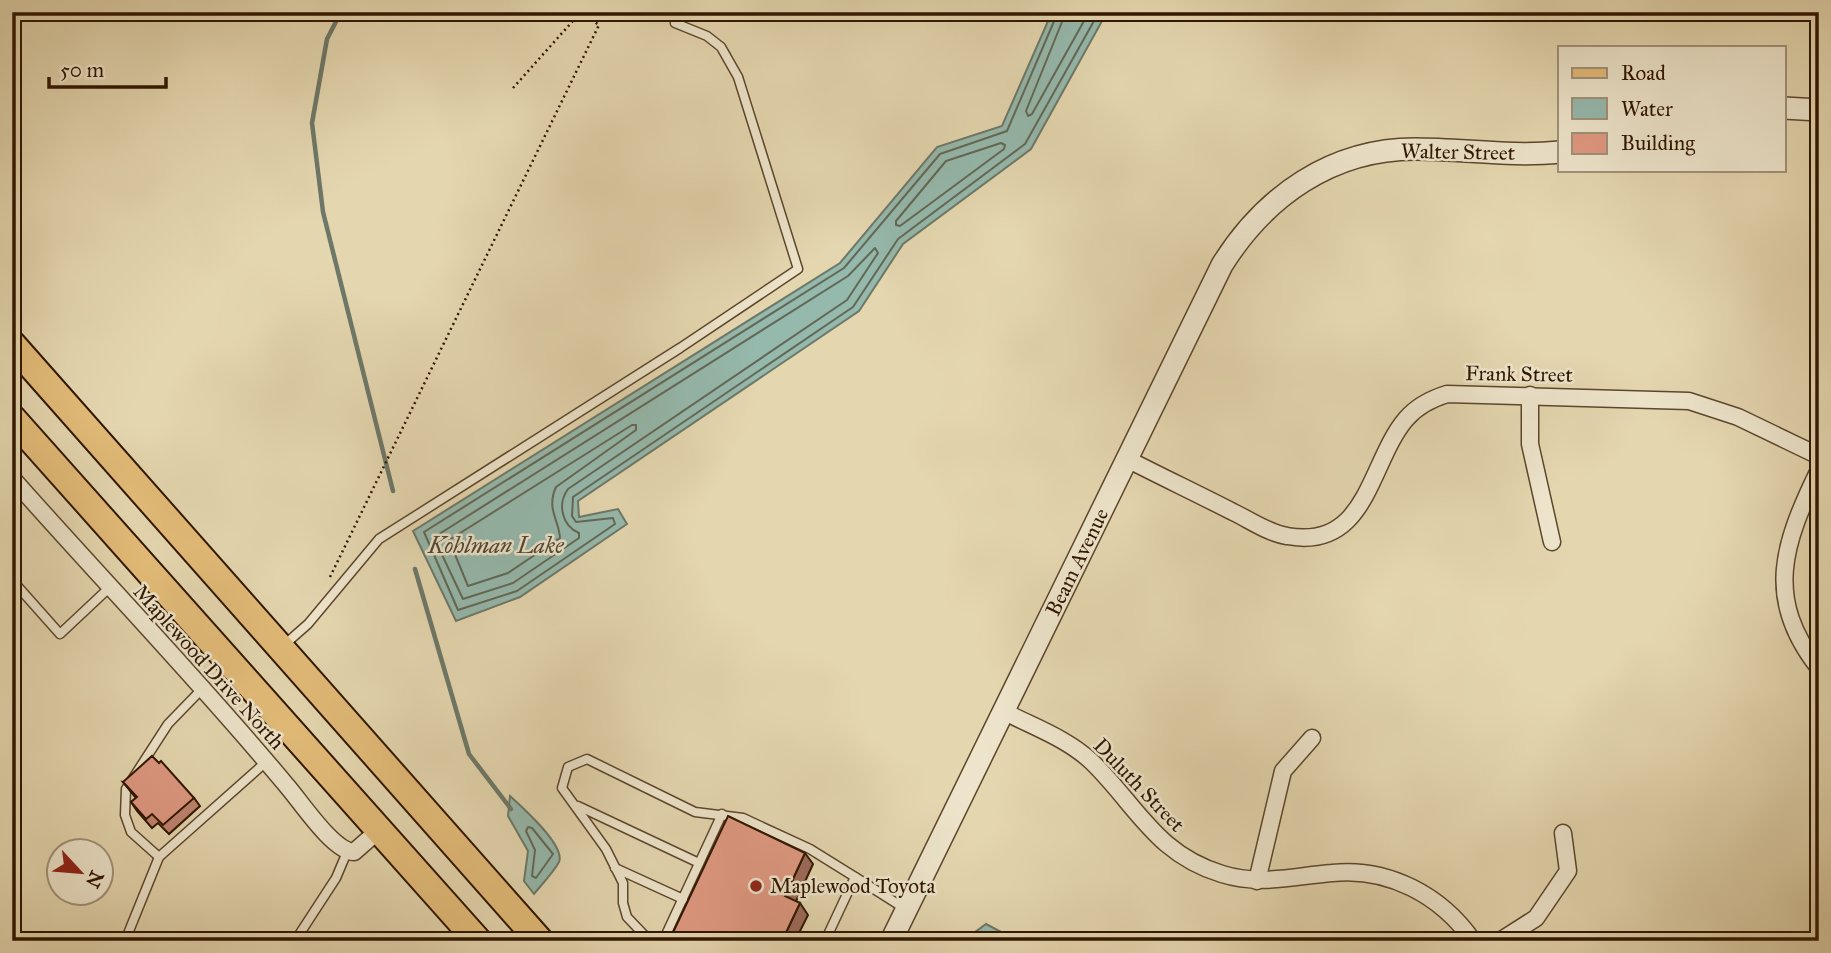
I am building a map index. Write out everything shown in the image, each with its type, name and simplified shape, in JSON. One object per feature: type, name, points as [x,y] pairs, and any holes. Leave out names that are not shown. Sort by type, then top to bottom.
[{"type":"main road","points":[[12,344],[540,941]]},
{"type":"main road","points":[[12,418],[478,941]]},
{"type":"street","points":[[1786,108],[1819,110]]},
{"type":"street","name":"Walter Street","points":[[1282,195],[1331,166],[1386,151],[1415,149],[1496,155],[1558,152]]},
{"type":"street","name":"Beam Avenue","points":[[891,941],[1222,265],[1256,218],[1282,195]]},
{"type":"street","name":"Frank Street","points":[[1127,459],[1270,531],[1304,537],[1336,528],[1354,513],[1366,497],[1396,433],[1416,408],[1447,394],[1689,401],[1738,416],[1819,456]]},
{"type":"street","points":[[1530,395],[1530,444],[1552,542]]},
{"type":"street","points":[[1819,470],[1790,534],[1784,562],[1788,609],[1796,630],[1819,668]]},
{"type":"street","name":"Maplewood Drive North","points":[[12,478],[267,761],[333,841],[346,852]]},
{"type":"street","name":"Duluth Street","points":[[1005,712],[1078,750],[1101,772],[1139,819],[1172,850],[1197,865],[1224,875],[1257,881],[1281,881],[1333,872],[1378,875],[1401,882],[1440,905],[1473,941]]},
{"type":"street","points":[[1257,881],[1283,771],[1312,738]]},
{"type":"street","points":[[346,852],[360,849],[379,830]]},
{"type":"street","points":[[1500,941],[1535,918],[1569,871],[1563,833]]},
{"type":"lane","points":[[280,649],[308,624],[379,539],[680,348],[798,269],[738,77],[721,47],[707,36],[675,23]]},
{"type":"lane","points":[[12,579],[60,634],[109,587]]},
{"type":"lane","points":[[159,857],[131,832],[125,815],[126,789],[168,724],[202,689]]},
{"type":"lane","points":[[650,941],[627,917],[623,903],[623,883],[615,867],[576,805],[562,788],[562,779],[568,768],[587,759],[695,812],[743,818],[799,844],[901,904],[906,910]]},
{"type":"lane","points":[[125,941],[159,857],[267,761]]},
{"type":"lane","points":[[576,805],[699,863]]},
{"type":"lane","points":[[663,941],[722,814]]},
{"type":"lane","points":[[295,941],[336,878],[346,852]]},
{"type":"lane","points":[[615,867],[683,899]]},
{"type":"lane","points":[[825,941],[855,877]]},
{"type":"path","points":[[326,587],[599,25],[580,13],[513,88]]},
{"type":"water","name":"Kohlman Lake","points":[[1052,12],[1107,12],[1031,149],[903,244],[859,311],[578,501],[579,517],[618,509],[627,524],[520,597],[456,621],[413,531],[840,263],[937,147],[1002,126]]},
{"type":"water","points":[[510,796],[542,827],[556,846],[559,855],[557,866],[534,894],[524,881],[528,851],[508,816]]},
{"type":"water","points":[[986,924],[1018,941],[963,941]]},
{"type":"building","points":[[152,756],[159,763],[161,761],[194,798],[163,825],[152,814],[146,819],[131,802],[137,797],[123,782]]},
{"type":"building","name":"Maplewood Toyota","points":[[728,816],[805,853],[785,896],[800,903],[782,941],[669,941]]},
{"type":"waterway","points":[[341,12],[327,39],[312,123],[323,212],[393,491]]},
{"type":"waterway","points":[[415,569],[469,754],[511,809]]},
{"type":"place","name":"Maplewood Toyota","points":[[756,886]]}]
